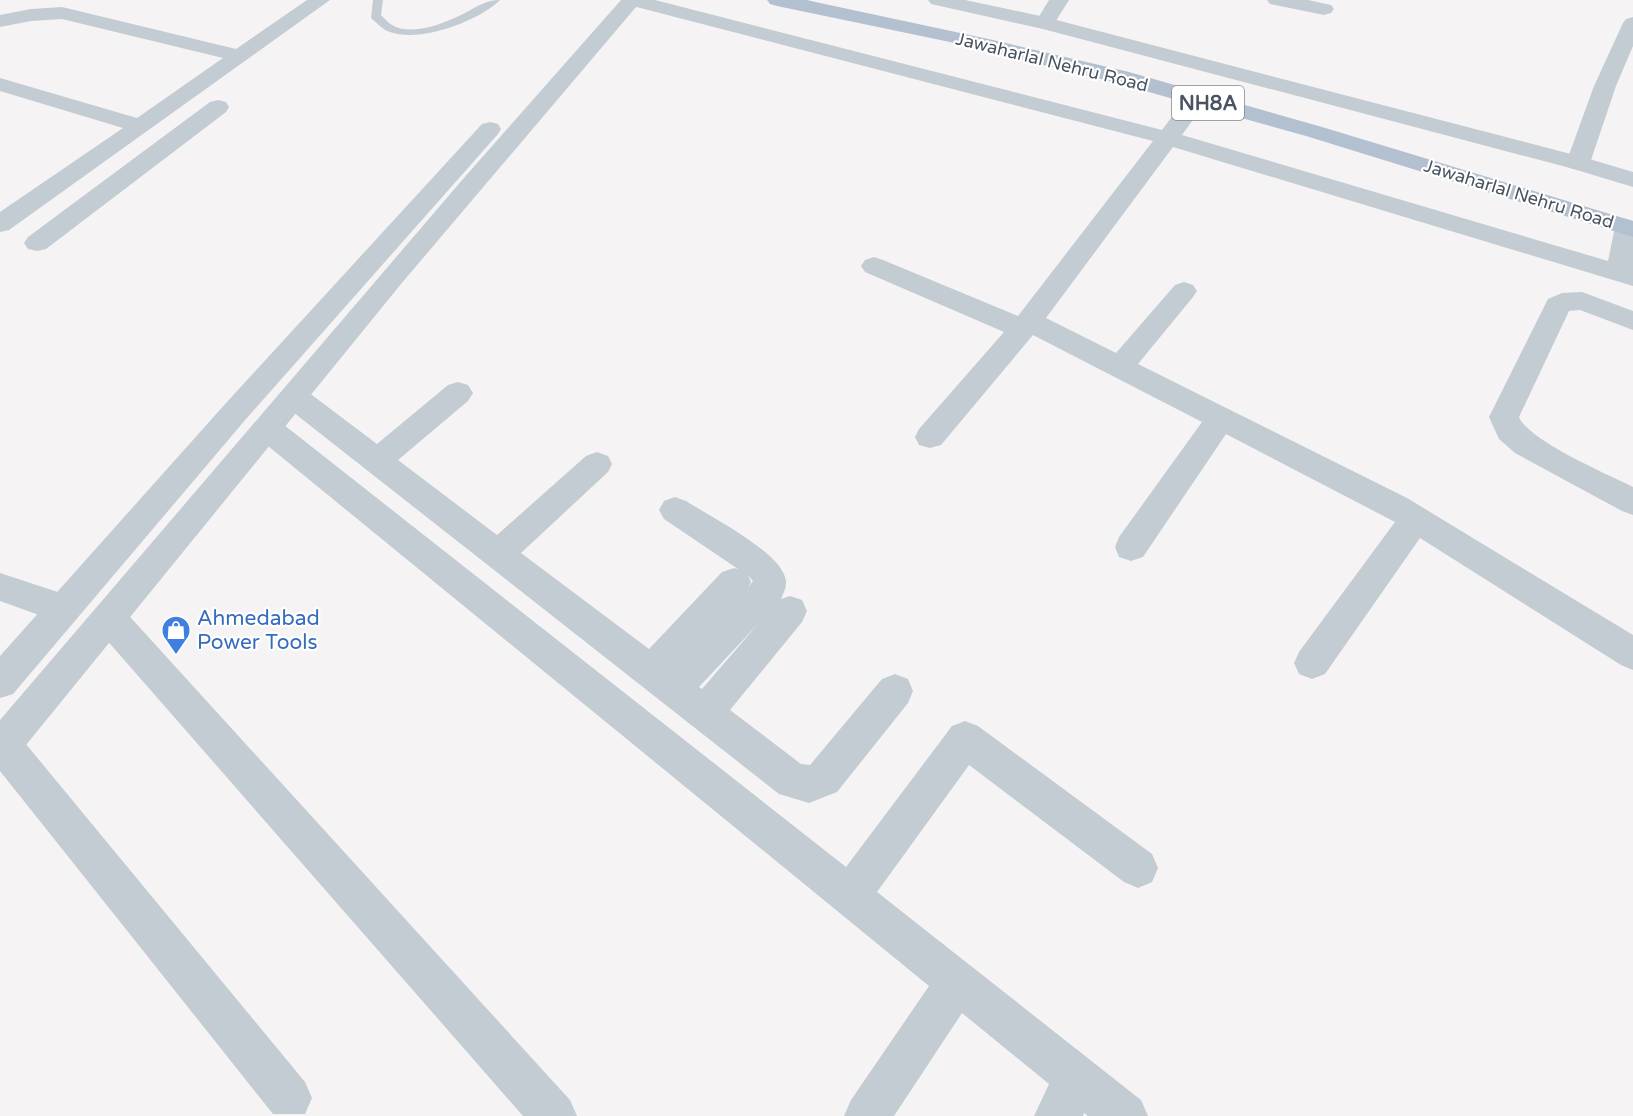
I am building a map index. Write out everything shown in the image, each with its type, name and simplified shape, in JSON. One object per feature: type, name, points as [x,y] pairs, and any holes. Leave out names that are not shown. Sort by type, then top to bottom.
[{"type":"main road","name":"Jawaharlal Nehru Road","points":[[777,0],[891,22],[1122,78],[1631,222]]},
{"type":"main road","name":"Jawaharlal Nehru Road","points":[[852,0],[1119,60],[1403,139],[1631,222]]},
{"type":"street","points":[[0,224],[320,0]]},
{"type":"street","points":[[0,682],[236,411],[606,0]]},
{"type":"street","points":[[289,1098],[1,747],[531,112],[632,0],[1168,138],[1625,275],[1631,222]]},
{"type":"street","points":[[938,0],[1045,23],[1633,180]]},
{"type":"street","points":[[1045,23],[1059,0]]},
{"type":"street","points":[[1277,0],[1324,9]]},
{"type":"street","points":[[0,21],[31,15],[62,13],[240,56]]},
{"type":"street","points":[[1578,164],[1605,86],[1633,23]]},
{"type":"street","points":[[0,84],[141,126]]},
{"type":"street","points":[[930,437],[1026,325],[1197,99]]},
{"type":"street","points":[[37,243],[218,107]]},
{"type":"street","points":[[106,150],[146,162]]},
{"type":"street","points":[[0,195],[28,205]]},
{"type":"street","points":[[874,266],[1026,325],[1120,367],[1221,418],[1415,519],[1633,654]]},
{"type":"street","points":[[1120,367],[1184,291]]},
{"type":"street","points":[[1630,492],[1526,445],[1510,431],[1504,417],[1562,302],[1582,301],[1633,321]]},
{"type":"street","points":[[376,461],[458,393]]},
{"type":"street","points":[[294,398],[793,781],[809,784],[823,778],[895,691]]},
{"type":"street","points":[[1131,547],[1221,418]]},
{"type":"street","points":[[268,429],[957,982],[1068,1098],[1125,1116]]},
{"type":"street","points":[[498,554],[597,464]]},
{"type":"street","points":[[662,680],[769,589],[770,581],[768,573],[760,566],[675,510]]},
{"type":"street","points":[[1312,663],[1415,519]]},
{"type":"street","points":[[662,680],[734,582]]},
{"type":"street","points":[[0,587],[64,609]]},
{"type":"street","points":[[705,713],[790,611]]},
{"type":"street","points":[[110,619],[554,1116]]},
{"type":"street","points":[[849,896],[966,739],[1138,868]]},
{"type":"street","points":[[867,1116],[957,982]]},
{"type":"lane","points":[[378,0],[375,16],[392,30],[404,30],[427,29],[457,22],[495,0]]},
{"type":"place","name":"Ahmedabad Power Tools","points":[[176,656]]}]
